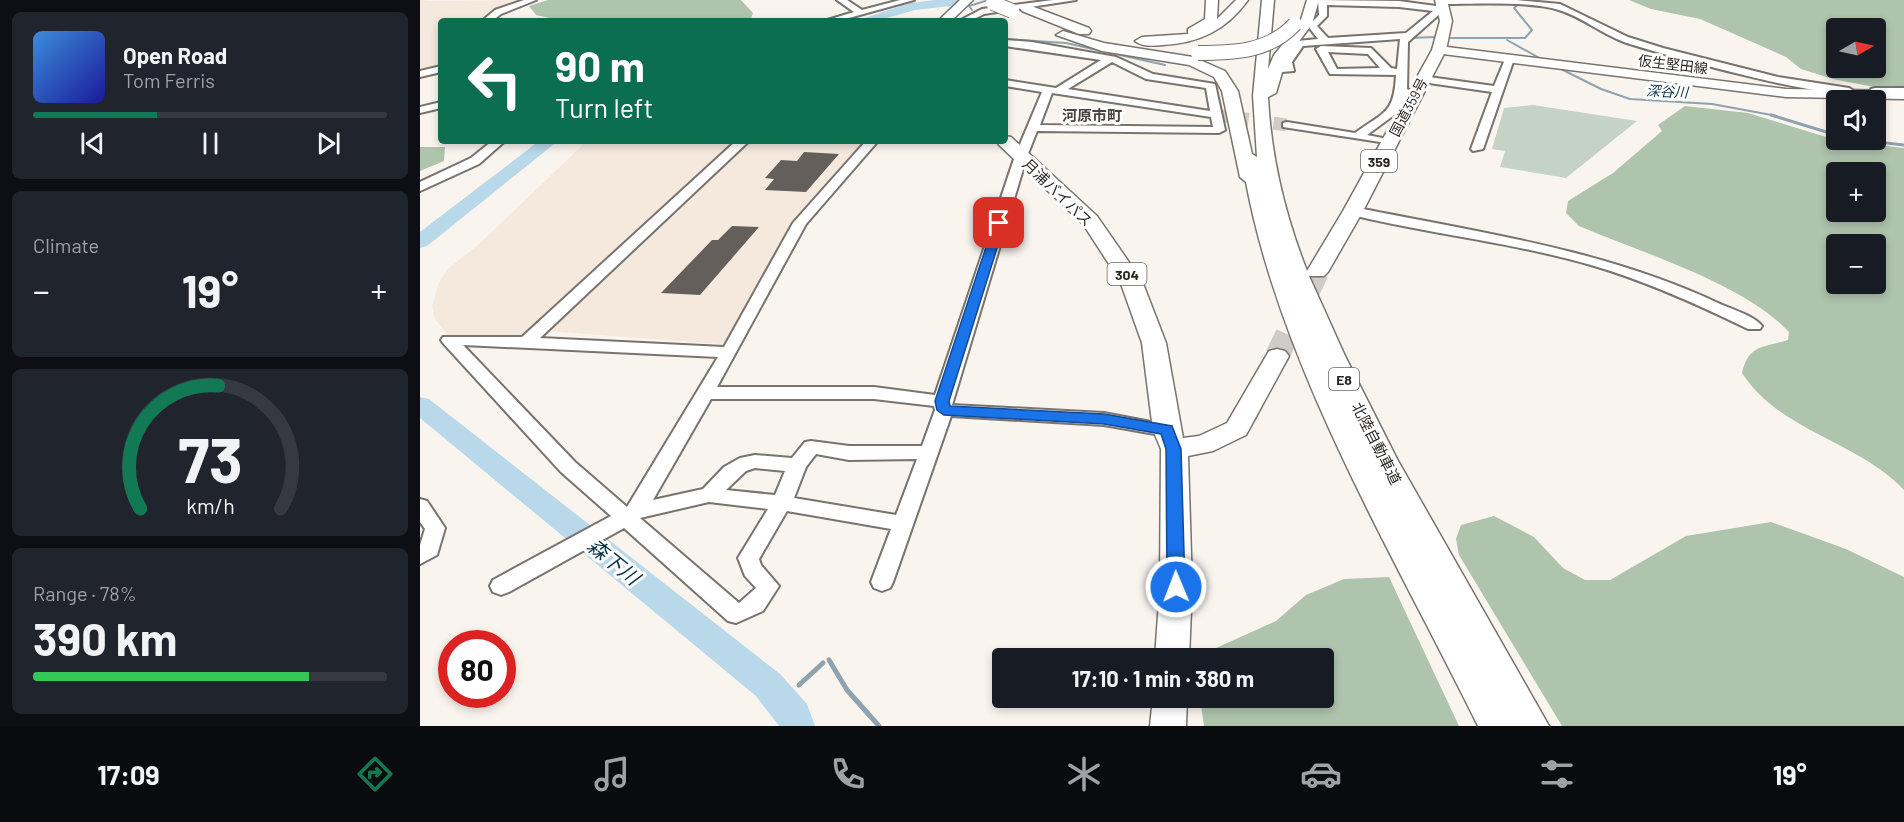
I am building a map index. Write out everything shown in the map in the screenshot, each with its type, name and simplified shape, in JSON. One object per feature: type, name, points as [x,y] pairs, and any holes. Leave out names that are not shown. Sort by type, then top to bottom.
[{"type":"highway","points":[[946,18],[967,0]]},
{"type":"highway","points":[[988,1],[1026,8],[1080,30],[1137,41],[1189,38],[1219,26],[1242,0]]},
{"type":"highway","name":"北陸自動車道","points":[[1256,0],[1247,58],[1245,94],[1249,151],[1266,200],[1344,380],[1430,545],[1531,726]]},
{"type":"highway","name":"北陸自動車道","points":[[1268,0],[1260,94],[1266,200],[1280,278],[1325,387],[1365,471],[1497,726]]},
{"type":"highway","name":"国道359号","points":[[1317,272],[1353,212],[1389,142],[1408,93],[1422,79],[1439,50],[1446,21],[1440,3]]},
{"type":"highway","points":[[1266,200],[1266,129],[1271,79],[1280,58],[1306,24],[1314,4]]},
{"type":"highway","points":[[1063,35],[1125,47],[1198,53],[1230,52],[1259,47],[1280,38],[1294,24],[1298,15],[1314,4]]},
{"type":"highway","points":[[1080,30],[1123,36],[1162,37],[1194,31],[1210,21],[1213,5]]},
{"type":"highway","points":[[1010,6],[1063,35],[1102,47],[1193,61],[1220,74],[1230,91],[1241,149],[1266,200]]},
{"type":"highway","name":"月浦バイパス","points":[[1008,144],[1090,220],[1131,281],[1154,343],[1170,440]]},
{"type":"highway","points":[[1170,440],[1204,444],[1237,429],[1277,356]]},
{"type":"highway","name":"304","points":[[1170,440],[1176,587],[1173,648]]},
{"type":"highway","points":[[1168,726],[1169,708]]},
{"type":"main road","name":"仮生堅田線","points":[[1439,50],[1786,93],[1904,93]]},
{"type":"street","points":[[490,18],[498,12],[532,0]]},
{"type":"street","points":[[841,0],[859,11]]},
{"type":"street","points":[[837,18],[910,0]]},
{"type":"street","points":[[969,18],[982,12],[1072,0]]},
{"type":"street","points":[[1314,4],[1519,2],[1560,7],[1625,39],[1778,80],[1836,91],[1904,93]]},
{"type":"street","points":[[1358,136],[1397,108],[1408,93],[1400,72],[1406,38],[1440,3]]},
{"type":"street","points":[[1314,4],[1323,16],[1312,26],[1325,41]]},
{"type":"street","points":[[1285,70],[1290,69],[1287,62],[1300,43],[1406,38]]},
{"type":"street","points":[[1008,43],[1032,45],[1110,59],[1150,77],[1211,86],[1219,130],[1033,128]]},
{"type":"street","points":[[1387,70],[1371,51],[1321,49],[1334,72],[1363,73],[1387,70],[1400,72]]},
{"type":"street","points":[[1346,49],[1351,61],[1363,73]]},
{"type":"street","points":[[882,582],[930,452],[1021,156],[1033,128],[1053,91],[1110,59]]},
{"type":"street","points":[[1477,149],[1509,59]]},
{"type":"street","points":[[420,74],[438,70]]},
{"type":"street","points":[[1422,79],[1497,90]]},
{"type":"street","points":[[1008,83],[1217,115]]},
{"type":"street","points":[[420,110],[438,106]]},
{"type":"street","points":[[1287,125],[1389,142]]},
{"type":"street","points":[[420,187],[475,161],[495,144]]},
{"type":"street","points":[[526,342],[740,144]]},
{"type":"street","points":[[626,516],[705,393],[753,311],[800,223],[869,144]]},
{"type":"street","points":[[1353,212],[1572,256],[1629,272],[1697,298],[1754,326]]},
{"type":"street","points":[[727,352],[449,340],[519,417],[736,614],[754,607],[764,597],[768,586],[752,570],[748,558],[782,503],[797,465],[811,447],[849,453],[930,452]]},
{"type":"street","points":[[705,393],[874,393],[943,405],[1104,419],[1170,440]]},
{"type":"street","points":[[709,495],[735,466],[748,461],[797,465]]},
{"type":"street","points":[[507,583],[626,516],[709,495],[782,503],[905,524]]},
{"type":"street","points":[[420,506],[435,528],[430,549],[420,556]]},
{"type":"shaded area","points":[[420,0],[524,0],[492,9],[482,18],[438,18],[438,67],[420,70]]},
{"type":"shaded area","points":[[584,144],[732,144],[519,339],[449,337],[435,319],[432,306],[439,282],[449,268],[479,244]]},
{"type":"shaded area","points":[[744,144],[866,144],[799,218],[727,341],[719,344],[546,331]]},
{"type":"green space","points":[[548,0],[741,0],[753,13],[751,18],[550,18],[536,15],[529,6]]},
{"type":"green space","points":[[1629,0],[1904,0],[1904,93],[1830,78],[1886,78],[1886,18],[1826,18],[1826,77],[1801,69],[1786,57],[1700,19],[1651,9]]},
{"type":"green space","points":[[1533,105],[1637,121],[1566,178],[1500,167],[1505,151],[1492,149],[1504,108]]},
{"type":"green space","points":[[1685,106],[1748,113],[1826,137],[1826,150],[1886,150],[1886,146],[1904,148],[1904,490],[1865,459],[1777,409],[1758,393],[1742,373],[1753,352],[1764,346],[1788,340],[1789,332],[1769,314],[1719,284],[1579,226],[1566,213],[1568,201],[1613,173],[1662,131],[1658,125]]},
{"type":"green space","points":[[420,147],[445,147],[444,161],[420,171]]},
{"type":"green space","points":[[1494,516],[1534,537],[1563,568],[1585,580],[1610,580],[1686,536],[1771,522],[1846,549],[1904,577],[1904,726],[1562,726],[1459,555],[1456,539],[1461,525]]},
{"type":"green space","points":[[1389,577],[1459,726],[1204,726],[1201,708],[1334,708],[1334,648],[1216,648],[1276,621],[1306,595],[1344,579]]},
{"type":"building","points":[[804,152],[839,154],[806,192],[765,190],[774,179],[765,178],[781,160],[797,161]]},
{"type":"building","points":[[732,226],[759,227],[700,295],[661,293],[712,240],[718,240]]},
{"type":"waterway","name":"森下川","points":[[872,18],[914,6],[968,0]]},
{"type":"waterway","points":[[972,10],[969,6],[988,0]]},
{"type":"waterway","points":[[1451,38],[1525,38],[1532,30],[1514,8],[1523,0]]},
{"type":"waterway","points":[[1409,38],[1435,37]]},
{"type":"waterway","points":[[1008,39],[1066,43],[1165,65]]},
{"type":"waterway","name":"深谷川","points":[[1507,40],[1543,60]]},
{"type":"waterway","name":"深谷川","points":[[1555,66],[1601,89],[1630,99],[1712,104],[1777,116]]},
{"type":"waterway","name":"深谷川","points":[[1771,115],[1826,132]]},
{"type":"waterway","name":"深谷川","points":[[1886,143],[1904,145]]},
{"type":"waterway","name":"森下川","points":[[420,242],[546,144]]},
{"type":"waterway","name":"森下川","points":[[420,405],[768,685],[794,716],[797,726]]},
{"type":"waterway","points":[[829,660],[847,690],[879,726]]},
{"type":"waterway","points":[[799,685],[823,663]]},
{"type":"tunnel","points":[[1227,116],[1217,115],[1287,125]]},
{"type":"tunnel","points":[[1277,356],[1317,272]]},
{"type":"district","name":"河原市町","points":[[1092,115]]},
{"type":"route","points":[[999,223],[942,401],[944,410],[1104,419],[1167,430],[1174,449],[1176,587]]}]
